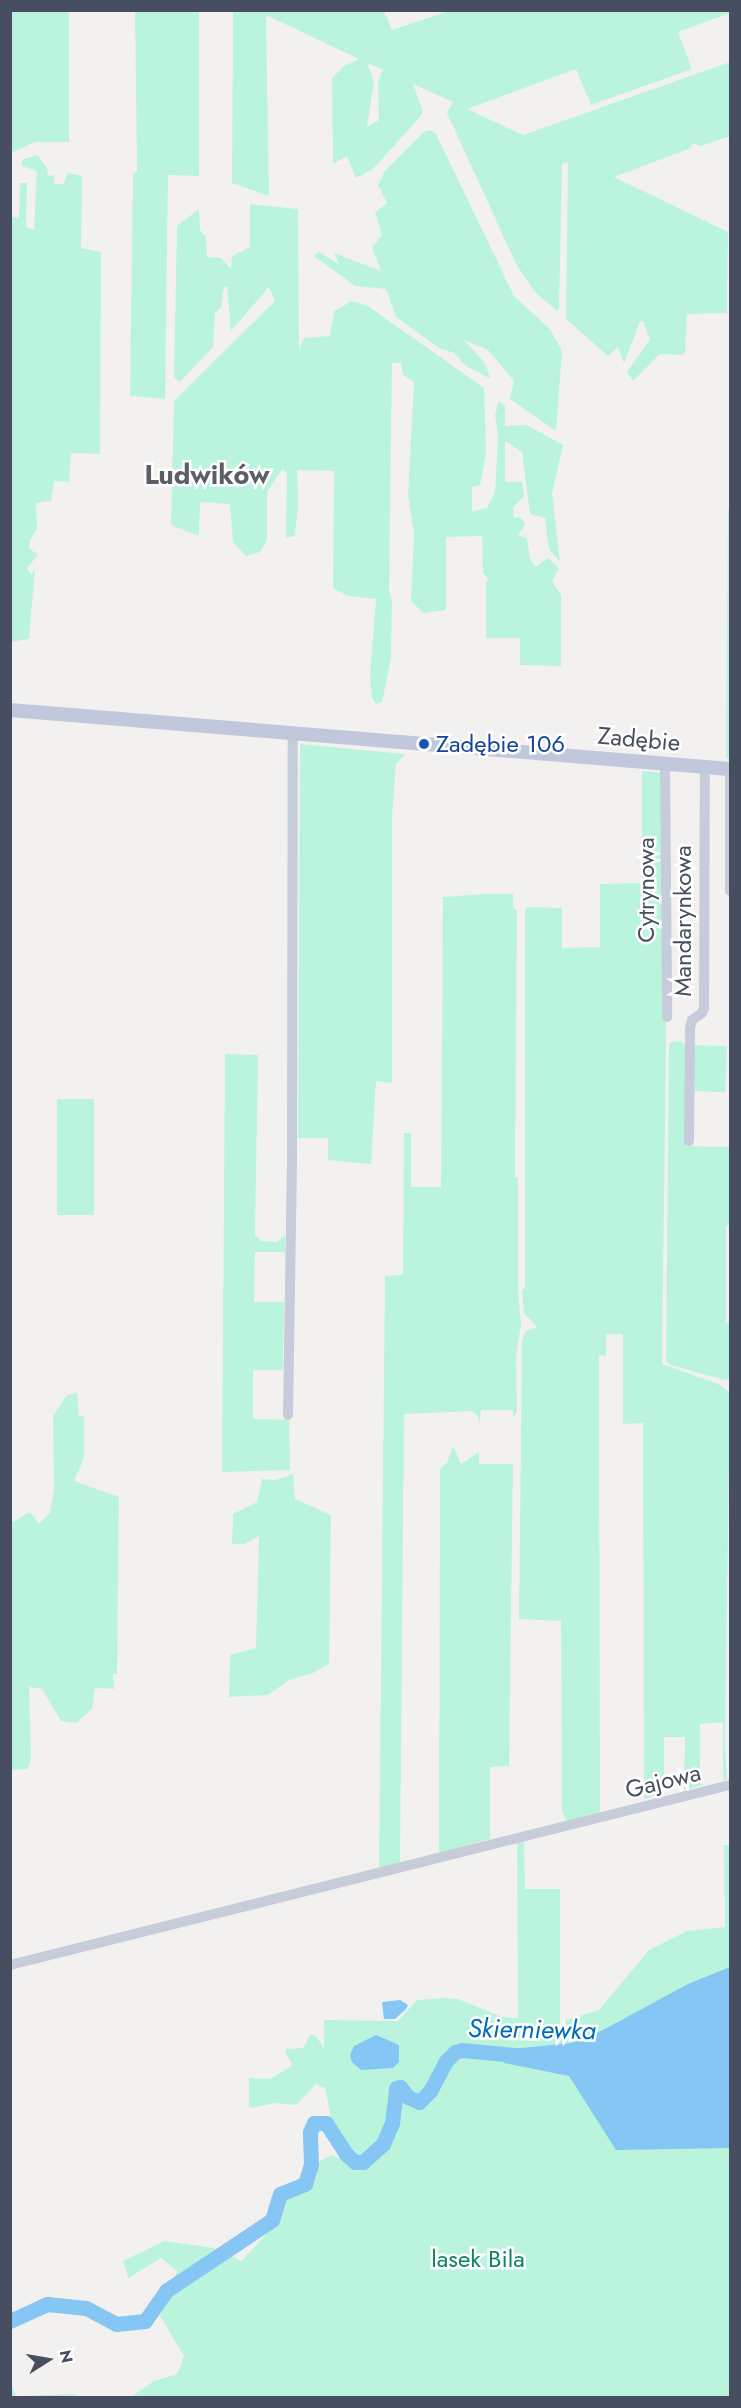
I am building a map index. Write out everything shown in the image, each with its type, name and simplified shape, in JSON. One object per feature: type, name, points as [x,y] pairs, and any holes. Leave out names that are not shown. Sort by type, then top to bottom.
[{"type":"street","name":"Zadębie","points":[[10,710],[730,769]]},
{"type":"street","points":[[288,1415],[292,1150],[293,732]]},
{"type":"street","name":"Cytrynowa","points":[[665,763],[667,1017]]},
{"type":"street","name":"Mandarynkowa","points":[[689,1141],[690,1028],[692,1020],[704,1008],[705,767]]},
{"type":"street","points":[[730,769],[730,891]]},
{"type":"street","name":"Gajowa","points":[[10,1965],[730,1785]]},
{"type":"green space","points":[[11,10],[69,11],[69,142],[35,142],[11,153]]},
{"type":"green space","points":[[135,11],[199,11],[199,176],[168,175],[165,399],[130,396],[133,173],[137,172]]},
{"type":"green space","points":[[233,11],[384,11],[392,30],[449,11],[730,11],[730,13],[678,32],[692,69],[591,105],[576,69],[467,109],[523,135],[730,62],[730,136],[701,146],[692,143],[691,148],[614,177],[728,232],[727,313],[687,314],[685,353],[682,355],[660,354],[633,381],[627,372],[650,339],[643,321],[640,322],[624,363],[618,347],[608,356],[566,319],[568,162],[562,164],[559,309],[557,311],[536,293],[516,264],[447,113],[453,102],[413,84],[423,111],[420,117],[373,169],[356,178],[347,156],[333,164],[332,78],[344,66],[359,59],[266,15],[269,196],[232,183]],"holes":[[[367,63],[383,70],[378,82],[379,120],[367,127],[374,81]]]},
{"type":"green space","points":[[430,130],[436,134],[514,296],[550,329],[562,351],[556,431],[510,399],[514,381],[488,350],[464,340],[484,362],[491,379],[466,366],[454,353],[439,348],[396,317],[386,289],[355,286],[314,256],[319,252],[339,264],[334,253],[381,271],[372,248],[382,235],[375,212],[387,203],[378,185],[385,171],[424,132]]},
{"type":"green space","points":[[37,155],[47,168],[48,176],[55,175],[54,184],[63,184],[68,173],[82,176],[81,248],[101,252],[100,454],[71,453],[69,482],[54,481],[51,501],[36,503],[37,529],[30,540],[29,548],[38,555],[27,568],[31,575],[35,569],[29,639],[11,642],[11,217],[19,218],[20,183],[27,183],[26,227],[34,230],[37,171],[22,166],[22,160]]},
{"type":"green space","points":[[250,204],[298,209],[299,349],[304,338],[330,336],[334,311],[352,301],[368,306],[484,388],[486,454],[480,485],[472,487],[472,512],[487,508],[495,492],[498,437],[495,415],[499,401],[505,406],[505,426],[527,425],[563,445],[552,494],[560,561],[549,550],[545,518],[530,514],[522,452],[505,441],[505,482],[522,482],[524,496],[513,508],[514,518],[521,517],[525,525],[518,535],[527,538],[530,559],[535,567],[548,558],[559,568],[552,581],[561,595],[561,666],[520,665],[520,638],[486,638],[486,583],[489,579],[483,573],[482,536],[446,537],[446,610],[423,613],[411,601],[414,533],[408,496],[414,382],[403,375],[401,363],[392,363],[389,590],[392,600],[391,658],[382,702],[376,704],[372,698],[370,677],[376,599],[348,596],[333,588],[334,471],[297,470],[298,506],[295,536],[286,538],[287,473],[282,469],[267,492],[267,540],[260,552],[246,556],[233,542],[230,504],[200,502],[199,536],[171,525],[174,401],[275,301],[269,287],[231,331],[227,286],[224,287],[221,307],[215,313],[213,347],[180,382],[174,378],[177,226],[199,209],[200,230],[206,237],[207,257],[221,258],[231,269],[232,256],[250,247]]},
{"type":"green space","points":[[728,509],[730,509],[730,759],[726,758]]},
{"type":"green space","points":[[300,744],[405,754],[396,764],[392,817],[392,1083],[376,1081],[371,1164],[328,1160],[328,1138],[298,1138]]},
{"type":"green space","points":[[642,771],[663,773],[666,1044],[662,1364],[718,1384],[728,1391],[730,1396],[725,1747],[727,1779],[723,1780],[723,1722],[700,1724],[700,1782],[703,1785],[684,1790],[685,1737],[664,1737],[664,1793],[644,1799],[643,1423],[623,1424],[623,1334],[606,1334],[606,1356],[599,1355],[600,1812],[566,1821],[562,1810],[561,1621],[519,1619],[522,1340],[526,1331],[537,1327],[524,1313],[522,1290],[525,1288],[525,911],[528,907],[562,908],[562,948],[600,947],[600,884],[642,883]]},
{"type":"green space","points":[[513,894],[513,907],[517,911],[515,1177],[518,1178],[518,1290],[521,1323],[516,1358],[517,1412],[513,1417],[513,1410],[481,1410],[480,1422],[478,1416],[472,1411],[404,1414],[400,1863],[379,1868],[385,1276],[403,1275],[404,1133],[411,1133],[411,1187],[441,1187],[443,897]]},
{"type":"green space","points":[[681,1041],[685,1045],[686,1146],[730,1147],[730,1225],[726,1226],[726,1323],[730,1323],[730,1379],[725,1380],[670,1365],[666,1361],[669,1045],[671,1042]]},
{"type":"green space","points":[[693,1045],[727,1046],[725,1092],[691,1091]]},
{"type":"green space","points":[[225,1054],[258,1055],[255,1235],[261,1241],[277,1242],[285,1235],[285,1252],[255,1252],[254,1302],[284,1302],[283,1370],[253,1370],[253,1419],[289,1420],[290,1470],[222,1472]]},
{"type":"green space","points":[[57,1099],[94,1099],[94,1215],[57,1215]]},
{"type":"green space","points":[[77,1393],[79,1416],[84,1416],[84,1458],[74,1481],[119,1497],[117,1674],[113,1674],[114,1689],[95,1688],[92,1709],[76,1723],[61,1721],[42,1689],[29,1687],[31,1757],[28,1769],[11,1770],[11,1523],[30,1512],[39,1524],[50,1513],[54,1489],[53,1416],[67,1395]]},
{"type":"green space","points":[[453,1446],[461,1464],[479,1452],[479,1464],[513,1464],[509,1766],[490,1767],[490,1839],[439,1853],[440,1469],[447,1462]]},
{"type":"green space","points":[[293,1474],[295,1499],[331,1515],[329,1664],[313,1673],[289,1680],[268,1695],[229,1697],[230,1655],[256,1648],[259,1536],[244,1544],[232,1544],[233,1514],[257,1502],[262,1479],[276,1480]]},
{"type":"green space","name":"lasek Bila","points":[[524,1842],[525,1889],[560,1889],[560,2032],[566,2020],[599,2010],[649,1950],[687,1931],[725,1927],[724,1845],[730,1845],[730,2397],[131,2397],[154,2381],[177,2374],[184,2356],[160,2316],[177,2271],[161,2258],[128,2278],[123,2261],[164,2241],[214,2248],[242,2261],[279,2219],[285,2201],[310,2183],[320,2161],[332,2155],[339,2159],[325,2088],[316,2084],[296,2105],[276,2103],[252,2108],[249,2106],[249,2078],[270,2079],[290,2067],[292,2064],[285,2052],[287,2049],[303,2048],[310,2035],[315,2035],[324,2048],[324,2020],[398,2021],[417,2000],[445,1998],[458,1999],[502,2017],[518,2018],[517,1843]]},
{"type":"green space","points":[[10,2381],[16,2396],[74,2394],[80,2397],[11,2397]]},
{"type":"water","points":[[730,1967],[730,2148],[616,2150],[569,2076],[504,2063],[504,2050],[571,2043],[603,2030],[688,1984]]},
{"type":"water","points":[[400,2000],[408,2005],[406,2009],[395,2019],[384,2019],[382,2002]]},
{"type":"water","points":[[376,2035],[399,2045],[399,2062],[393,2068],[361,2070],[352,2062],[350,2055],[354,2046]]},
{"type":"waterway","name":"Skierniewka","points":[[10,2321],[47,2304],[86,2308],[116,2324],[145,2321],[167,2290],[272,2220],[280,2194],[305,2184],[311,2164],[310,2132],[314,2123],[326,2123],[346,2154],[355,2162],[363,2162],[383,2144],[392,2123],[396,2088],[400,2087],[408,2097],[419,2102],[430,2091],[446,2061],[455,2052],[462,2050],[524,2056]]},
{"type":"place","name":"Zadębie 106","points":[[424,744]]},
{"type":"district","name":"Ludwików","points":[[207,475]]}]
